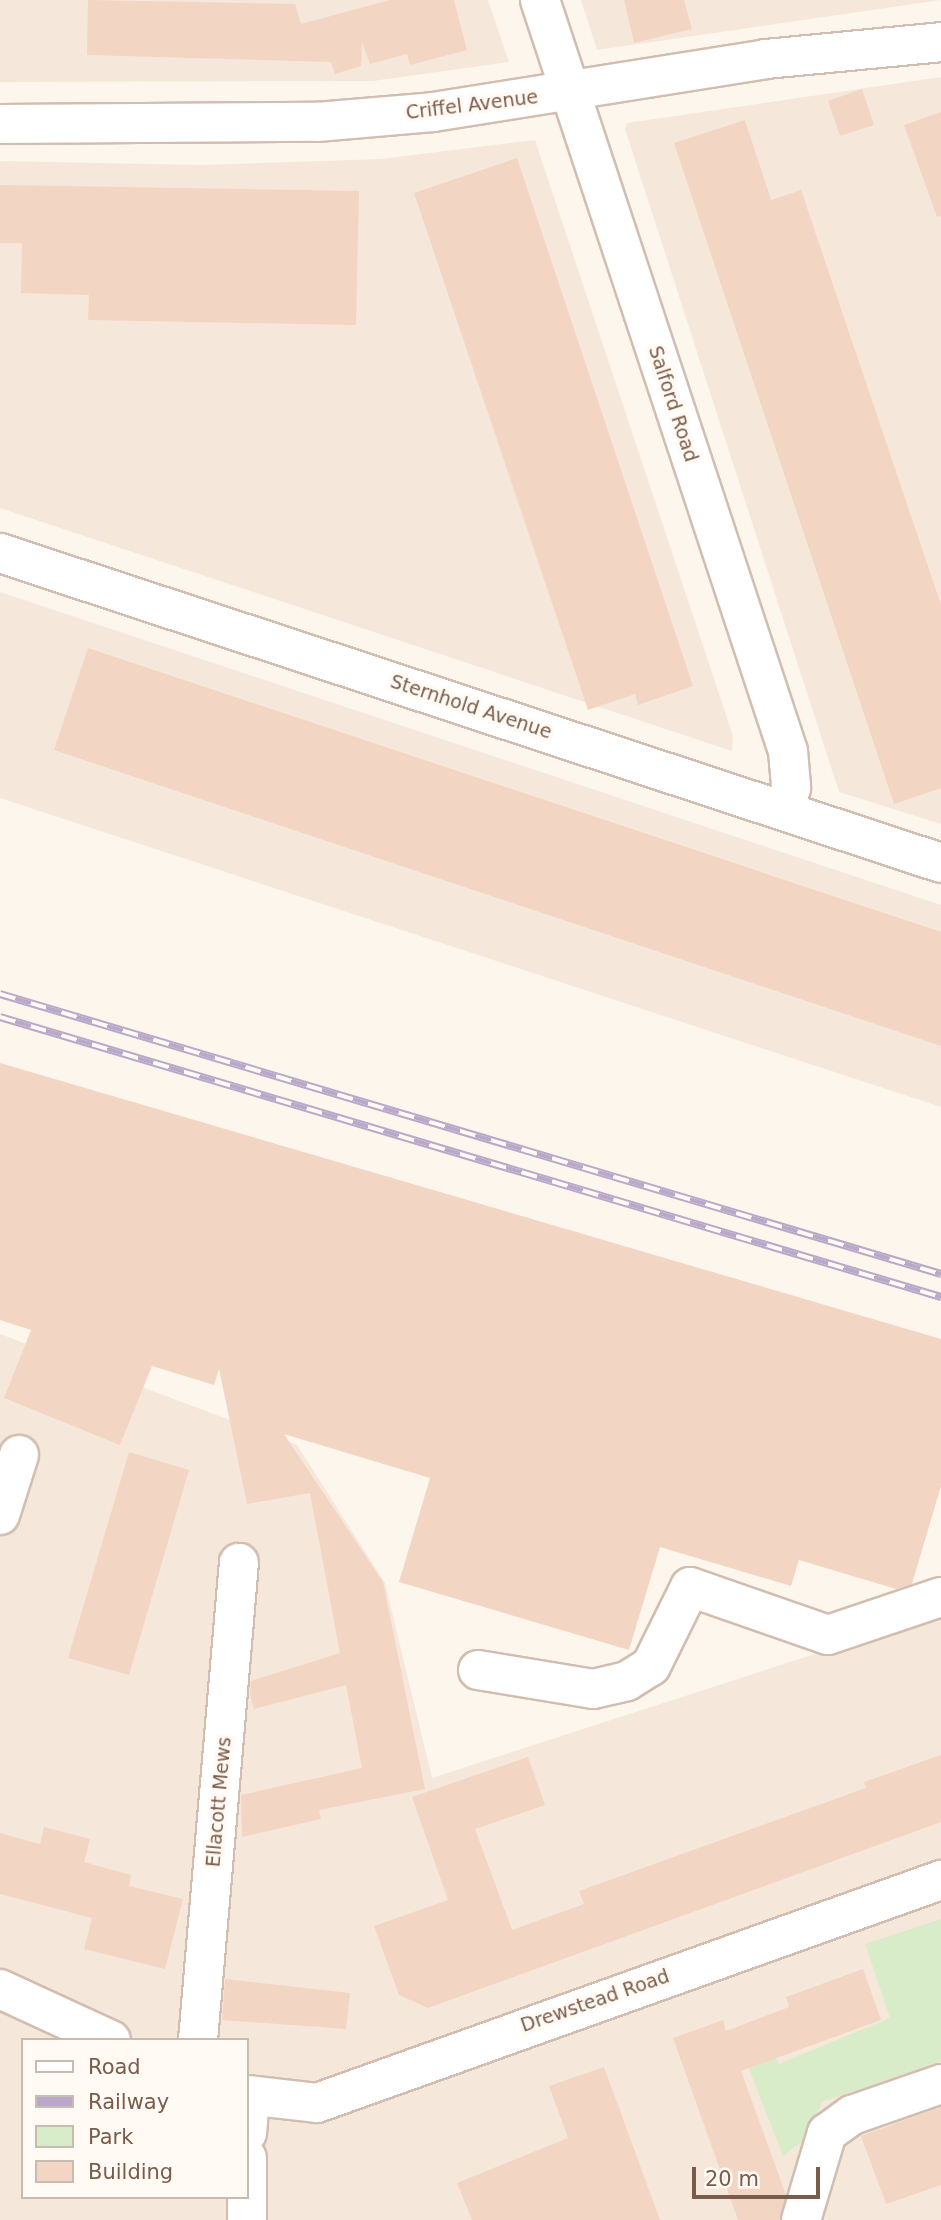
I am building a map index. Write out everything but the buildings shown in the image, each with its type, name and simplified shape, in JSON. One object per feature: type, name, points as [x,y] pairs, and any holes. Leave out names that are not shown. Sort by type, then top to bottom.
[{"type":"street","name":"Salford Road","points":[[541,0],[788,751],[791,788],[784,809]]},
{"type":"street","name":"Criffel Avenue","points":[[0,124],[317,122],[571,92],[766,59],[941,42]]},
{"type":"street","name":"Sternhold Avenue","points":[[0,553],[784,809],[941,863]]},
{"type":"street","points":[[0,1515],[19,1455]]},
{"type":"street","name":"Ellacott Mews","points":[[198,2038],[239,1563]]},
{"type":"street","points":[[478,1670],[593,1689],[627,1681],[651,1666],[690,1587],[828,1635],[941,1597]]},
{"type":"street","name":"Drewstead Road","points":[[249,2095],[317,2103],[941,1880]]},
{"type":"street","points":[[0,1989],[107,2038]]},
{"type":"street","points":[[801,2220],[827,2133],[852,2115],[941,2084]]},
{"type":"street","points":[[248,2114],[249,2095]]},
{"type":"street","points":[[247,2199],[247,2220]]},
{"type":"shaded area","points":[[0,0],[488,0],[509,62],[373,81],[0,82]]},
{"type":"shaded area","points":[[581,0],[941,0],[597,50]]},
{"type":"shaded area","points":[[941,77],[941,824],[839,792],[625,129],[627,123]]},
{"type":"shaded area","points":[[535,140],[733,736],[732,751],[0,508],[0,161],[201,165],[381,159]]},
{"type":"shaded area","points":[[0,592],[941,905],[941,1107],[0,798]]},
{"type":"shaded area","points":[[0,1334],[297,1445],[385,1583],[432,1778],[941,1613],[941,2220],[0,2220]]},
{"type":"green space","points":[[941,1919],[941,2061],[822,2102],[808,2137],[783,2156],[742,2051],[767,2041],[779,2064],[890,2018],[865,1944]]},
{"type":"railway","points":[[0,994],[941,1274]]},
{"type":"railway","points":[[0,1017],[941,1297]]}]
